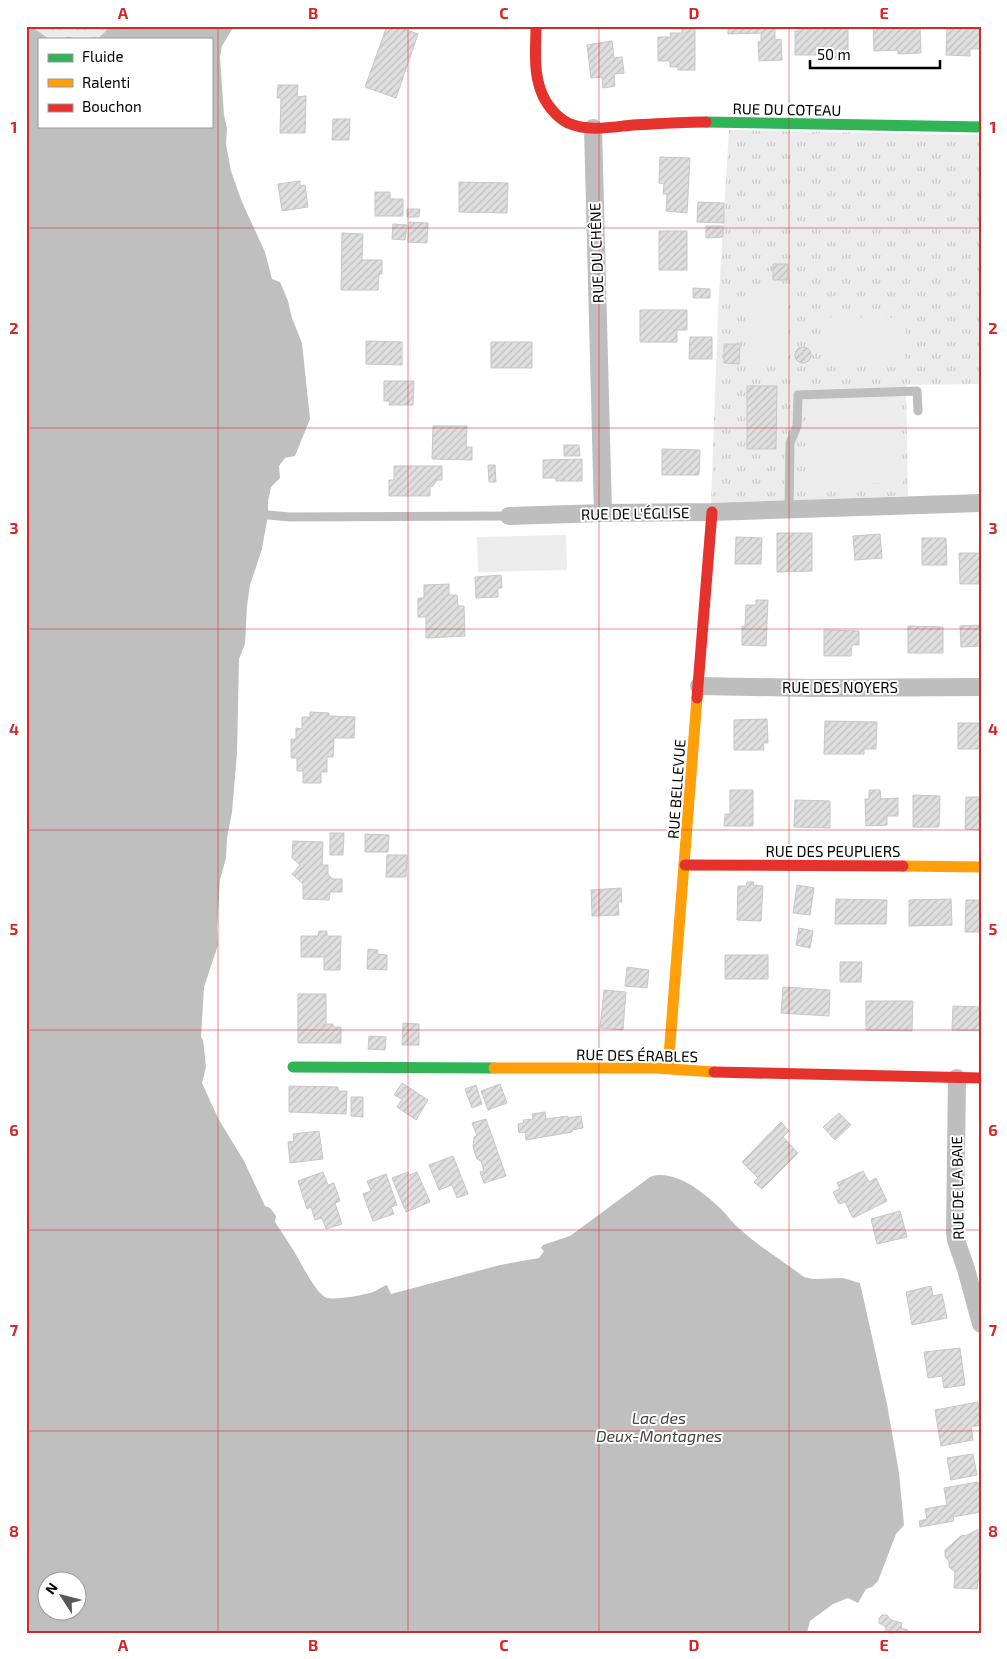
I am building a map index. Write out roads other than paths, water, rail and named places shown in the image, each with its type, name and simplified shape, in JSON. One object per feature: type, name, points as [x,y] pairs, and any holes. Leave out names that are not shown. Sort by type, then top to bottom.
[{"type":"street","points":[[536,26],[536,77],[541,93],[555,114],[566,122],[576,126],[594,128]]},
{"type":"street","name":"RUE DU COTEAU","points":[[594,128],[687,122],[981,126]]},
{"type":"street","name":"RUE DU CHÊNE","points":[[594,128],[603,512]]},
{"type":"street","name":"RUE DE L'ÉGLISE","points":[[509,516],[603,512],[712,512],[981,503]]},
{"type":"street","name":"RUE BELLEVUE","points":[[668,1070],[712,512]]},
{"type":"street","name":"RUE DES NOYERS","points":[[699,686],[981,688]]},
{"type":"street","name":"RUE DES PEUPLIERS","points":[[685,865],[981,867]]},
{"type":"street","name":"RUE DES ÉRABLES","points":[[293,1067],[668,1070],[981,1078]]},
{"type":"street","name":"RUE DE LA BAIE","points":[[957,1078],[955,1232],[959,1250],[974,1269],[981,1324]]},
{"type":"lane","points":[[789,509],[790,443],[797,426],[798,395],[917,391],[918,411]]},
{"type":"lane","name":"RUE DE L'ÉGLISE","points":[[268,515],[290,517],[509,516]]},
{"type":"water","name":"Lac des Deux-Montagnes","points":[[26,26],[31,26],[48,38],[38,38],[38,128],[212,128],[212,38],[98,38],[106,31],[108,26],[234,26],[222,46],[220,57],[224,115],[227,128],[226,144],[231,171],[242,202],[265,252],[272,279],[280,282],[302,343],[310,419],[295,456],[285,458],[279,466],[280,478],[271,487],[262,549],[250,585],[245,644],[239,659],[237,753],[232,812],[227,838],[226,858],[220,880],[217,928],[218,945],[204,987],[201,1037],[206,1067],[202,1083],[219,1120],[244,1161],[265,1206],[270,1208],[276,1216],[275,1222],[317,1290],[327,1298],[343,1298],[364,1294],[387,1285],[391,1294],[500,1265],[539,1258],[544,1251],[541,1248],[543,1245],[570,1236],[650,1177],[659,1175],[679,1179],[697,1189],[721,1209],[749,1237],[804,1277],[813,1279],[843,1278],[860,1283],[887,1404],[899,1473],[904,1525],[896,1534],[878,1581],[872,1587],[866,1589],[858,1603],[848,1598],[833,1604],[810,1621],[807,1633],[26,1633]]}]
